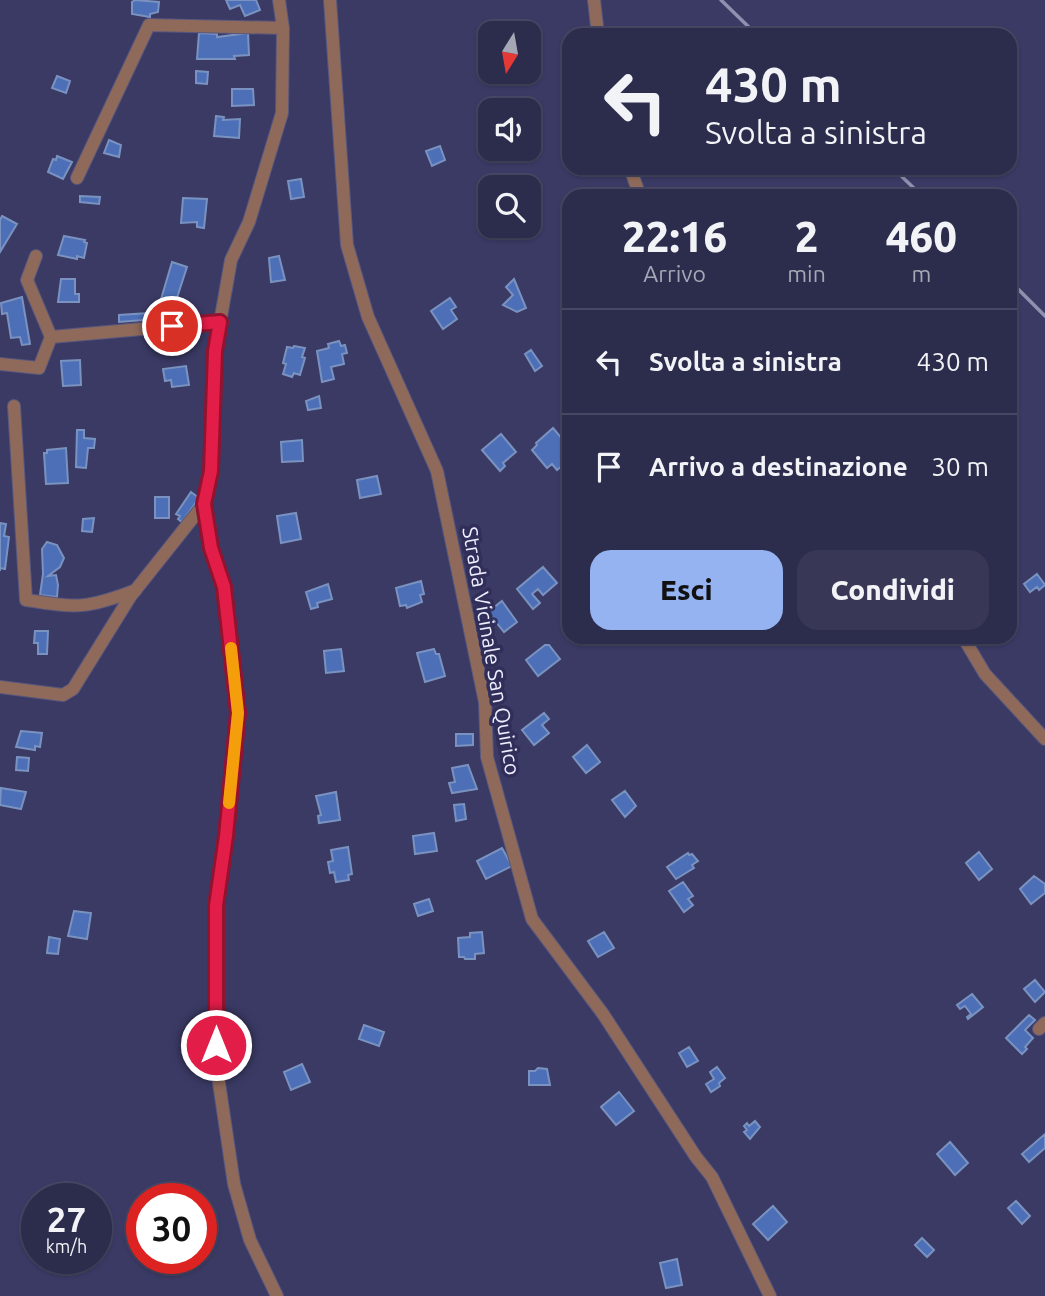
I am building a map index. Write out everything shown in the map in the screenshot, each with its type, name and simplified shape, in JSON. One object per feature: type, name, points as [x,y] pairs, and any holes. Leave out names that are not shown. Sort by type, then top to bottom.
[{"type":"street","points":[[277,1296],[250,1240],[234,1184],[215,1056],[216,906],[238,713],[224,587],[211,548],[204,504],[211,471],[215,351],[232,260],[252,211],[282,113],[283,28],[279,0]]},
{"type":"street","name":"Strada Vicinale San Quirico","points":[[330,0],[347,245],[368,317],[437,471],[485,702],[487,757],[532,919],[603,1014],[696,1157],[712,1177],[770,1296]]},
{"type":"street","points":[[594,0],[597,28]]},
{"type":"street","points":[[77,178],[149,25],[283,28]]},
{"type":"street","points":[[5,365],[39,368],[51,337],[27,280],[36,256]]},
{"type":"street","points":[[51,337],[220,322]]},
{"type":"street","points":[[14,406],[26,600],[85,607],[136,590]]},
{"type":"street","points":[[0,687],[63,695],[73,689],[136,590],[204,504]]},
{"type":"street","points":[[967,644],[985,674],[1045,739]]},
{"type":"building","points":[[226,0],[256,0],[260,10],[245,16],[240,5],[230,9]]},
{"type":"building","points":[[132,2],[159,2],[158,12],[150,14],[150,17],[132,14]]},
{"type":"building","points":[[199,33],[217,34],[217,37],[248,33],[249,55],[234,56],[235,59],[197,59]]},
{"type":"building","points":[[196,71],[208,72],[207,84],[196,83]]},
{"type":"building","points":[[57,76],[70,81],[66,93],[52,88]]},
{"type":"building","points":[[232,89],[253,89],[254,105],[232,106]]},
{"type":"building","points":[[216,116],[224,117],[223,120],[240,119],[239,138],[214,136]]},
{"type":"building","points":[[109,140],[121,145],[119,157],[104,153]]},
{"type":"building","points":[[440,146],[445,160],[432,166],[426,151]]},
{"type":"building","points":[[57,156],[72,162],[63,179],[48,172]]},
{"type":"building","points":[[301,179],[304,197],[291,199],[288,181]]},
{"type":"building","points":[[80,196],[100,197],[99,204],[80,202]]},
{"type":"building","points":[[183,198],[207,199],[204,228],[197,227],[197,222],[181,223]]},
{"type":"building","points":[[2,216],[17,224],[0,252],[0,220]]},
{"type":"building","points":[[64,236],[85,240],[87,243],[84,258],[58,255]]},
{"type":"building","points":[[279,256],[285,280],[271,282],[269,258]]},
{"type":"building","points":[[172,262],[187,267],[173,310],[159,306]]},
{"type":"building","points":[[61,279],[75,279],[75,294],[79,294],[79,302],[58,302]]},
{"type":"building","points":[[514,279],[526,308],[517,312],[503,305],[513,295],[506,287]]},
{"type":"building","points":[[22,297],[30,344],[22,345],[20,337],[11,338],[7,313],[2,314],[1,303]]},
{"type":"building","points":[[450,298],[456,307],[451,310],[457,319],[443,329],[431,311]]},
{"type":"building","points":[[150,307],[169,313],[169,318],[119,322],[119,315],[149,313]]},
{"type":"building","points":[[339,341],[341,346],[345,345],[347,353],[342,354],[344,364],[331,367],[334,379],[322,382],[317,351],[329,348],[328,344]]},
{"type":"building","points":[[287,347],[305,348],[302,357],[305,358],[300,375],[294,373],[292,377],[283,374],[286,364],[283,363]]},
{"type":"building","points":[[531,350],[542,366],[535,371],[525,354]]},
{"type":"building","points":[[80,360],[81,385],[63,386],[61,361]]},
{"type":"building","points":[[186,366],[189,385],[172,387],[171,380],[165,381],[163,369]]},
{"type":"building","points":[[319,396],[321,408],[308,410],[306,401]]},
{"type":"building","points":[[553,428],[562,439],[562,466],[557,470],[552,464],[547,468],[532,450]]},
{"type":"building","points":[[77,430],[84,430],[84,438],[95,439],[94,448],[88,448],[86,468],[76,467]]},
{"type":"building","points":[[501,434],[516,452],[503,463],[505,466],[500,471],[482,450]]},
{"type":"building","points":[[302,440],[303,461],[282,462],[281,442]]},
{"type":"building","points":[[66,448],[68,483],[46,484],[44,453],[47,453],[47,450]]},
{"type":"building","points":[[377,476],[381,494],[360,498],[357,480]]},
{"type":"building","points":[[191,492],[199,498],[182,522],[176,514]]},
{"type":"building","points":[[155,497],[169,497],[169,518],[155,518]]},
{"type":"building","points":[[296,513],[301,539],[281,543],[277,516]]},
{"type":"building","points":[[94,518],[92,532],[82,531],[83,519]]},
{"type":"building","points":[[0,523],[6,524],[4,536],[9,537],[5,569],[0,568]]},
{"type":"building","points":[[47,542],[57,545],[64,558],[60,567],[48,576],[56,575],[57,597],[40,595],[42,549]]},
{"type":"building","points":[[543,567],[557,583],[543,595],[538,589],[532,594],[540,603],[533,609],[517,589]]},
{"type":"building","points":[[1037,574],[1045,585],[1030,592],[1024,584]]},
{"type":"building","points":[[421,581],[424,594],[420,595],[422,602],[407,608],[406,605],[400,606],[396,588]]},
{"type":"building","points":[[328,584],[332,599],[317,603],[318,607],[311,609],[306,592]]},
{"type":"building","points":[[502,601],[517,622],[504,632],[488,612]]},
{"type":"building","points":[[35,631],[48,631],[47,654],[38,654],[38,643],[34,643]]},
{"type":"building","points":[[545,645],[549,645],[560,659],[538,676],[526,660]]},
{"type":"building","points":[[341,649],[344,671],[326,673],[324,651]]},
{"type":"building","points":[[434,649],[436,654],[439,654],[445,676],[425,682],[417,653]]},
{"type":"building","points":[[544,713],[549,719],[542,725],[549,733],[534,745],[522,730]]},
{"type":"building","points":[[21,731],[42,733],[40,747],[35,746],[35,750],[16,747]]},
{"type":"building","points":[[456,734],[473,734],[473,745],[456,746]]},
{"type":"building","points":[[587,745],[600,762],[586,773],[573,757]]},
{"type":"building","points":[[17,757],[29,758],[28,771],[16,770]]},
{"type":"building","points":[[468,765],[477,789],[452,793],[449,783],[455,782],[452,768]]},
{"type":"building","points":[[1,788],[26,792],[21,809],[0,805]]},
{"type":"building","points":[[625,791],[636,806],[625,817],[612,800]]},
{"type":"building","points":[[336,792],[340,820],[319,823],[318,816],[321,815],[316,796]]},
{"type":"building","points":[[464,804],[466,819],[456,821],[454,805]]},
{"type":"building","points":[[434,833],[437,851],[415,854],[413,836]]},
{"type":"building","points":[[348,847],[352,874],[348,875],[349,880],[336,882],[334,872],[330,873],[328,862],[333,861],[331,850]]},
{"type":"building","points":[[502,848],[512,866],[486,879],[477,861]]},
{"type":"building","points":[[979,852],[992,869],[979,880],[966,863]]},
{"type":"building","points":[[688,853],[698,861],[692,865],[694,868],[676,879],[667,867]]},
{"type":"building","points":[[1034,876],[1045,884],[1045,893],[1031,904],[1020,889]]},
{"type":"building","points":[[683,882],[693,896],[688,899],[693,905],[684,912],[669,891]]},
{"type":"building","points":[[429,899],[433,911],[418,916],[414,904]]},
{"type":"building","points":[[74,911],[91,913],[87,939],[68,936]]},
{"type":"building","points":[[482,932],[484,953],[475,954],[475,959],[459,957],[458,938]]},
{"type":"building","points":[[604,932],[614,948],[598,957],[588,941]]},
{"type":"building","points":[[49,937],[60,939],[58,954],[47,953]]},
{"type":"building","points":[[1035,980],[1045,992],[1035,1002],[1024,989]]},
{"type":"building","points":[[972,994],[983,1007],[968,1019],[971,1014],[965,1006],[960,1009],[957,1005]]},
{"type":"building","points":[[1029,1015],[1035,1020],[1025,1030],[1033,1038],[1022,1054],[1006,1038]]},
{"type":"building","points":[[364,1025],[384,1032],[379,1046],[359,1039]]},
{"type":"building","points":[[689,1047],[698,1061],[687,1067],[679,1053]]},
{"type":"building","points":[[302,1064],[310,1082],[291,1090],[284,1072]]},
{"type":"building","points":[[717,1067],[725,1078],[719,1083],[720,1086],[711,1092],[706,1084],[714,1079],[710,1072]]},
{"type":"building","points":[[547,1069],[550,1085],[529,1085],[529,1071]]},
{"type":"building","points":[[619,1092],[634,1111],[616,1125],[601,1107]]},
{"type":"building","points":[[755,1121],[760,1127],[750,1139],[744,1132],[747,1130],[744,1126]]},
{"type":"building","points":[[1045,1134],[1045,1148],[1029,1162],[1022,1154]]},
{"type":"building","points":[[950,1142],[968,1163],[955,1175],[937,1154]]},
{"type":"building","points":[[1016,1201],[1030,1216],[1022,1224],[1008,1208]]},
{"type":"building","points":[[773,1206],[787,1222],[768,1240],[753,1224]]},
{"type":"building","points":[[922,1238],[934,1250],[927,1257],[915,1245]]},
{"type":"building","points":[[677,1259],[682,1285],[666,1288],[660,1263]]},
{"type":"railway","points":[[721,0],[750,28]]},
{"type":"railway","points":[[900,175],[915,189]]},
{"type":"railway","points":[[1017,288],[1045,316]]},
{"type":"slow traffic","points":[[229,803],[238,713],[231,648]]},
{"type":"route","points":[[172,326],[220,322],[215,351],[211,471],[204,504],[211,548],[224,587],[238,713],[216,906],[216,1045]]}]
